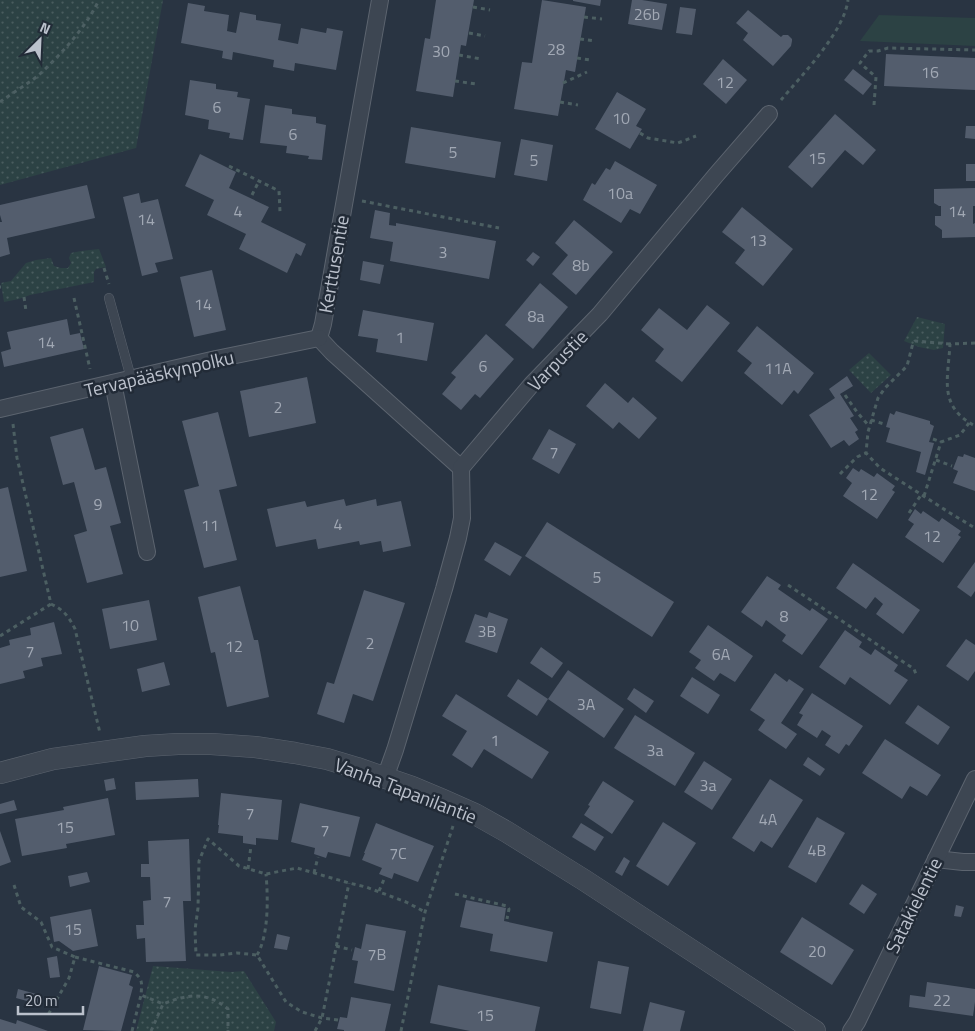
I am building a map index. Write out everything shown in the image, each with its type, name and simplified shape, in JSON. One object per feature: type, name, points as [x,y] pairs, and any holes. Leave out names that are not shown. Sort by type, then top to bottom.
[{"type":"street","name":"Kerttusentie","points":[[380,0],[319,338],[332,352],[461,468]]},
{"type":"street","name":"Varpustie","points":[[461,468],[532,384],[600,314],[769,114]]},
{"type":"street","name":"Tervapääskynpolku","points":[[0,409],[131,378],[319,338]]},
{"type":"street","points":[[112,383],[147,552]]},
{"type":"street","points":[[386,778],[458,538],[462,518],[461,468]]},
{"type":"street","name":"Vanha Tapanilantie","points":[[0,774],[53,759],[145,746],[211,744],[255,747],[295,752],[327,759],[412,787],[475,814],[595,887],[815,1031]]},
{"type":"street","name":"Satakielentie","points":[[851,1031],[975,779]]},
{"type":"street","points":[[936,859],[975,862]]},
{"type":"lane","points":[[110,294],[131,378]]},
{"type":"path","points":[[0,102],[40,74],[73,39],[99,0]]},
{"type":"path","points":[[769,114],[827,45],[839,26],[848,0]]},
{"type":"path","points":[[473,7],[490,10]]},
{"type":"path","points":[[584,17],[602,19]]},
{"type":"path","points":[[468,33],[485,36]]},
{"type":"path","points":[[580,39],[596,42]]},
{"type":"path","points":[[874,105],[876,78],[860,63],[869,52],[888,48],[975,50]]},
{"type":"path","points":[[459,55],[481,59]]},
{"type":"path","points":[[577,58],[590,60]]},
{"type":"path","points":[[563,83],[587,72]]},
{"type":"path","points":[[455,81],[476,84]]},
{"type":"path","points":[[560,102],[578,105]]},
{"type":"path","points":[[640,133],[648,138],[678,144],[696,136]]},
{"type":"path","points":[[229,166],[279,191],[280,212]]},
{"type":"path","points":[[252,195],[259,181]]},
{"type":"path","points":[[357,200],[499,228]]},
{"type":"path","points":[[104,268],[110,294]]},
{"type":"path","points":[[24,298],[26,311]]},
{"type":"path","points":[[74,298],[94,388]]},
{"type":"path","points":[[866,453],[870,427],[878,398],[907,366],[915,341],[975,344]]},
{"type":"path","points":[[950,344],[947,393],[958,415],[975,426]]},
{"type":"path","points":[[845,395],[856,412],[870,427]]},
{"type":"path","points":[[872,420],[884,424]]},
{"type":"path","points":[[933,439],[941,442],[960,435],[969,423]]},
{"type":"path","points":[[13,426],[14,444],[51,604]]},
{"type":"path","points":[[909,513],[922,496],[941,442]]},
{"type":"path","points":[[840,474],[857,457],[866,453]]},
{"type":"path","points":[[866,453],[880,468],[950,514],[975,528]]},
{"type":"path","points":[[936,460],[952,466]]},
{"type":"path","points":[[788,585],[914,669],[916,677]]},
{"type":"path","points":[[0,636],[51,604]]},
{"type":"path","points":[[51,604],[60,608],[69,618],[75,629],[101,735]]},
{"type":"path","points":[[401,1031],[425,912],[453,826],[446,822]]},
{"type":"path","points":[[338,1020],[322,1018],[302,1012],[286,1002],[257,955],[237,952],[220,955],[196,955],[195,930],[198,908],[199,861],[208,839],[239,866],[266,874],[297,868],[366,887],[406,902],[425,912]]},
{"type":"path","points":[[248,868],[250,846]]},
{"type":"path","points":[[314,873],[318,857]]},
{"type":"path","points":[[257,955],[264,935],[268,897],[266,874]]},
{"type":"path","points":[[379,892],[385,877]]},
{"type":"path","points":[[315,1031],[322,1018],[349,883]]},
{"type":"path","points":[[14,885],[21,907],[41,922],[52,947],[75,957],[134,972],[140,978],[142,982],[141,995],[132,1031]]},
{"type":"path","points":[[455,894],[507,906],[510,909],[507,919]]},
{"type":"path","points":[[336,946],[352,950]]},
{"type":"path","points":[[48,1015],[69,978],[75,957]]},
{"type":"path","points":[[141,995],[163,1004],[179,998],[196,995],[208,997],[220,1002],[228,1009],[228,1031]]},
{"type":"path","points":[[152,1031],[163,1004]]},
{"type":"green space","points":[[0,0],[163,0],[136,148],[0,185]]},
{"type":"green space","points":[[879,15],[975,18],[975,46],[860,41]]},
{"type":"green space","points":[[99,249],[106,267],[96,269],[94,272],[94,282],[4,302],[1,283],[11,281],[26,263],[51,258],[54,266],[68,268],[71,263],[69,258],[71,253]]},
{"type":"green space","points":[[917,317],[945,324],[943,348],[934,350],[904,341]]},
{"type":"green space","points":[[869,353],[891,375],[871,393],[849,370]]},
{"type":"green space","points":[[153,966],[231,972],[244,971],[276,1022],[274,1031],[136,1031]]},
{"type":"building","points":[[436,0],[474,0],[466,46],[461,45],[453,97],[416,91],[425,38],[430,39]]},
{"type":"building","points":[[542,0],[586,7],[575,72],[566,70],[558,116],[514,109],[522,62],[532,63]]},
{"type":"building","points":[[573,0],[601,0],[600,6]]},
{"type":"building","points":[[632,0],[667,4],[662,30],[628,24]]},
{"type":"building","points":[[188,3],[205,6],[204,11],[229,15],[227,31],[236,33],[240,12],[256,15],[256,20],[281,24],[278,40],[298,44],[301,28],[326,33],[327,28],[343,31],[336,70],[295,63],[294,71],[273,67],[274,60],[233,52],[232,60],[222,58],[223,51],[181,43]]},
{"type":"building","points":[[680,7],[696,9],[692,35],[676,33]]},
{"type":"building","points":[[748,10],[781,37],[788,35],[792,39],[791,46],[773,66],[743,40],[748,33],[736,23]]},
{"type":"building","points":[[886,54],[975,58],[975,90],[884,86]]},
{"type":"building","points":[[723,59],[747,80],[726,104],[703,84]]},
{"type":"building","points":[[853,69],[872,84],[863,95],[844,80]]},
{"type":"building","points":[[190,80],[216,84],[216,89],[238,92],[237,97],[250,99],[243,140],[229,138],[230,133],[208,129],[209,120],[185,115]]},
{"type":"building","points":[[617,92],[646,109],[636,126],[642,129],[630,149],[595,129]]},
{"type":"building","points":[[265,105],[292,109],[292,114],[316,117],[316,123],[326,125],[322,160],[308,159],[309,156],[286,153],[287,146],[260,143]]},
{"type":"building","points":[[835,114],[876,150],[863,165],[845,150],[812,188],[788,167]]},
{"type":"building","points":[[966,126],[975,126],[975,139],[965,138]]},
{"type":"building","points":[[411,127],[501,142],[495,178],[405,163]]},
{"type":"building","points":[[521,139],[553,145],[547,181],[514,175]]},
{"type":"building","points":[[200,154],[236,172],[229,188],[269,207],[261,222],[306,244],[301,256],[296,253],[287,273],[239,249],[246,234],[207,215],[214,200],[185,186]]},
{"type":"building","points":[[615,161],[657,185],[640,214],[630,209],[621,223],[583,200],[592,183],[595,185],[606,168],[610,170]]},
{"type":"building","points":[[966,164],[975,164],[975,181],[966,181]]},
{"type":"building","points":[[87,185],[95,218],[7,238],[10,254],[0,257],[0,222],[2,222],[0,205]]},
{"type":"building","points":[[975,188],[973,224],[975,223],[975,237],[942,238],[942,230],[935,225],[935,216],[941,216],[941,206],[934,203],[934,189]]},
{"type":"building","points":[[139,193],[141,203],[158,199],[173,259],[155,263],[158,272],[142,276],[123,197]]},
{"type":"building","points":[[742,207],[793,249],[763,286],[735,263],[745,250],[722,232]]},
{"type":"building","points":[[375,210],[390,213],[389,225],[396,226],[396,223],[496,241],[489,279],[390,261],[393,242],[370,238]]},
{"type":"building","points":[[574,220],[613,252],[576,295],[552,274],[568,255],[555,243]]},
{"type":"building","points":[[533,252],[540,257],[533,266],[526,260]]},
{"type":"building","points":[[363,261],[384,265],[380,284],[360,280]]},
{"type":"building","points":[[212,270],[226,330],[194,337],[180,277]]},
{"type":"building","points":[[540,283],[568,307],[533,349],[505,325]]},
{"type":"building","points":[[707,305],[730,323],[682,382],[655,361],[664,349],[641,330],[659,308],[687,330]]},
{"type":"building","points":[[363,310],[434,323],[427,361],[376,352],[378,339],[358,336]]},
{"type":"building","points":[[67,319],[70,335],[80,333],[84,349],[4,367],[1,352],[11,349],[7,332]]},
{"type":"building","points":[[757,326],[814,373],[798,394],[794,390],[782,405],[744,373],[752,363],[737,351]]},
{"type":"building","points":[[486,334],[514,359],[480,398],[475,394],[461,410],[442,394],[456,377],[451,373]]},
{"type":"building","points":[[847,376],[853,386],[840,394],[854,416],[850,418],[858,430],[855,432],[859,439],[849,446],[844,440],[831,448],[809,415],[835,398],[829,389]]},
{"type":"building","points":[[307,377],[316,423],[249,437],[240,391]]},
{"type":"building","points":[[605,383],[628,403],[633,397],[657,418],[639,439],[619,422],[613,429],[586,406]]},
{"type":"building","points":[[896,411],[930,421],[930,424],[934,426],[929,442],[934,443],[925,475],[916,472],[921,452],[886,442],[890,428],[886,427],[890,413],[894,415]]},
{"type":"building","points":[[218,412],[237,486],[219,490],[237,560],[204,568],[184,490],[199,486],[182,421]]},
{"type":"building","points":[[83,428],[95,470],[106,467],[121,523],[110,526],[123,574],[87,583],[74,535],[87,531],[74,482],[63,485],[50,437]]},
{"type":"building","points":[[549,429],[576,444],[559,474],[532,459]]},
{"type":"building","points":[[964,454],[975,458],[975,491],[953,483],[958,471],[953,469],[958,456],[963,457]]},
{"type":"building","points":[[853,468],[859,472],[861,469],[874,477],[877,473],[895,486],[892,490],[895,492],[877,519],[843,496],[852,483],[846,478]]},
{"type":"building","points":[[8,487],[27,571],[0,577],[0,489]]},
{"type":"building","points":[[344,499],[346,506],[376,499],[377,506],[401,501],[411,546],[383,552],[381,541],[360,545],[359,541],[318,549],[316,539],[276,547],[267,509],[305,501],[307,507]]},
{"type":"building","points":[[915,509],[921,514],[923,511],[939,522],[942,518],[961,531],[958,535],[961,537],[943,563],[905,537],[914,524],[908,520]]},
{"type":"building","points":[[547,522],[674,602],[652,637],[525,556]]},
{"type":"building","points":[[495,542],[522,557],[510,576],[484,560]]},
{"type":"building","points":[[975,562],[975,591],[971,597],[957,587]]},
{"type":"building","points":[[853,563],[920,610],[903,634],[876,614],[883,604],[875,597],[866,609],[836,588]]},
{"type":"building","points":[[767,576],[781,585],[778,589],[810,611],[812,608],[828,619],[802,655],[782,641],[786,635],[766,620],[762,627],[741,612]]},
{"type":"building","points":[[240,586],[254,640],[258,640],[269,697],[227,707],[215,652],[211,653],[198,597]]},
{"type":"building","points":[[364,590],[405,603],[373,701],[353,694],[344,723],[317,714],[327,682],[334,684]]},
{"type":"building","points":[[149,600],[157,640],[110,649],[102,609]]},
{"type":"building","points":[[489,612],[508,619],[497,653],[465,642],[475,614],[487,618]]},
{"type":"building","points":[[54,622],[62,654],[41,658],[43,666],[23,671],[25,678],[0,684],[0,648],[10,645],[9,640],[31,635],[30,628]]},
{"type":"building","points":[[708,625],[753,656],[735,682],[720,673],[714,681],[695,668],[701,660],[689,652]]},
{"type":"building","points":[[845,630],[862,642],[859,647],[871,655],[875,649],[898,665],[894,671],[908,680],[890,705],[850,677],[845,685],[819,667]]},
{"type":"building","points":[[966,639],[975,645],[975,671],[968,681],[946,666]]},
{"type":"building","points":[[541,647],[563,663],[552,678],[530,663]]},
{"type":"building","points":[[164,662],[170,685],[142,692],[137,669]]},
{"type":"building","points":[[568,670],[624,709],[604,738],[548,699]]},
{"type":"building","points":[[775,673],[787,682],[789,679],[804,689],[781,723],[797,734],[786,749],[758,730],[765,720],[750,710]]},
{"type":"building","points":[[692,677],[720,695],[708,714],[680,696]]},
{"type":"building","points":[[518,679],[548,699],[537,716],[507,696]]},
{"type":"building","points":[[634,688],[654,701],[646,713],[627,699]]},
{"type":"building","points":[[812,693],[863,726],[849,746],[846,744],[839,754],[825,745],[831,736],[822,730],[817,738],[797,725],[803,715],[799,713]]},
{"type":"building","points":[[456,694],[549,752],[532,779],[484,749],[472,768],[452,755],[467,731],[442,716]]},
{"type":"building","points":[[918,705],[950,727],[938,745],[905,723]]},
{"type":"building","points":[[635,715],[695,753],[675,786],[614,748]]},
{"type":"building","points":[[885,739],[941,775],[927,796],[910,786],[902,799],[862,773]]},
{"type":"building","points":[[808,757],[825,769],[820,776],[803,765]]},
{"type":"building","points":[[704,761],[732,779],[712,810],[684,792]]},
{"type":"building","points":[[114,778],[116,789],[106,791],[104,780]]},
{"type":"building","points":[[198,779],[199,797],[136,800],[135,782]]},
{"type":"building","points":[[770,779],[803,800],[772,848],[761,841],[754,852],[732,838]]},
{"type":"building","points":[[603,781],[634,801],[612,834],[584,815]]},
{"type":"building","points":[[221,793],[282,800],[278,840],[256,838],[256,845],[243,843],[243,836],[218,833]]},
{"type":"building","points":[[108,798],[115,835],[66,844],[67,848],[22,856],[15,819],[64,810],[63,807]]},
{"type":"building","points":[[14,800],[17,810],[0,814],[0,804]]},
{"type":"building","points":[[300,803],[360,817],[350,857],[328,852],[326,858],[314,854],[315,848],[291,842]]},
{"type":"building","points":[[817,817],[845,833],[816,883],[788,867]]},
{"type":"building","points":[[663,822],[696,843],[668,886],[636,866]]},
{"type":"building","points":[[376,823],[434,846],[418,882],[394,873],[392,879],[379,874],[382,868],[362,860]]},
{"type":"building","points":[[581,823],[604,837],[595,851],[572,837]]},
{"type":"building","points":[[0,831],[11,862],[0,866]]},
{"type":"building","points":[[189,839],[191,901],[183,901],[186,961],[146,962],[145,938],[137,939],[136,925],[144,925],[143,901],[151,900],[150,877],[141,877],[141,864],[149,864],[148,841]]},
{"type":"building","points":[[624,857],[630,861],[622,876],[615,872]]},
{"type":"building","points":[[87,872],[90,882],[70,887],[68,876]]},
{"type":"building","points":[[862,884],[877,894],[864,914],[849,904]]},
{"type":"building","points":[[466,900],[506,908],[504,921],[553,932],[547,962],[490,951],[493,934],[460,927]]},
{"type":"building","points":[[956,905],[964,907],[961,917],[954,916]]},
{"type":"building","points":[[91,909],[98,946],[73,951],[59,941],[54,942],[50,917]]},
{"type":"building","points":[[802,917],[854,950],[832,985],[780,952]]},
{"type":"building","points":[[366,924],[406,931],[394,991],[354,983],[358,961],[352,960],[355,947],[361,949]]},
{"type":"building","points":[[277,934],[290,937],[287,950],[274,948]]},
{"type":"building","points":[[57,956],[60,977],[50,978],[47,958]]},
{"type":"building","points":[[598,961],[629,967],[621,1014],[590,1008]]},
{"type":"building","points":[[99,966],[132,975],[129,985],[133,987],[121,1031],[83,1030]]},
{"type":"building","points":[[927,982],[975,989],[973,1016],[909,1007],[910,995],[925,997]]},
{"type":"building","points":[[438,985],[540,1007],[535,1031],[470,1031],[430,1023]]},
{"type":"building","points":[[18,989],[40,995],[38,1004],[16,998]]},
{"type":"building","points":[[351,997],[391,1004],[385,1031],[344,1031],[337,1029],[340,1017],[347,1018]]},
{"type":"building","points":[[650,1002],[685,1011],[680,1031],[643,1031]]},
{"type":"building","points":[[0,1019],[16,1024],[17,1020],[48,1031],[0,1031]]}]
